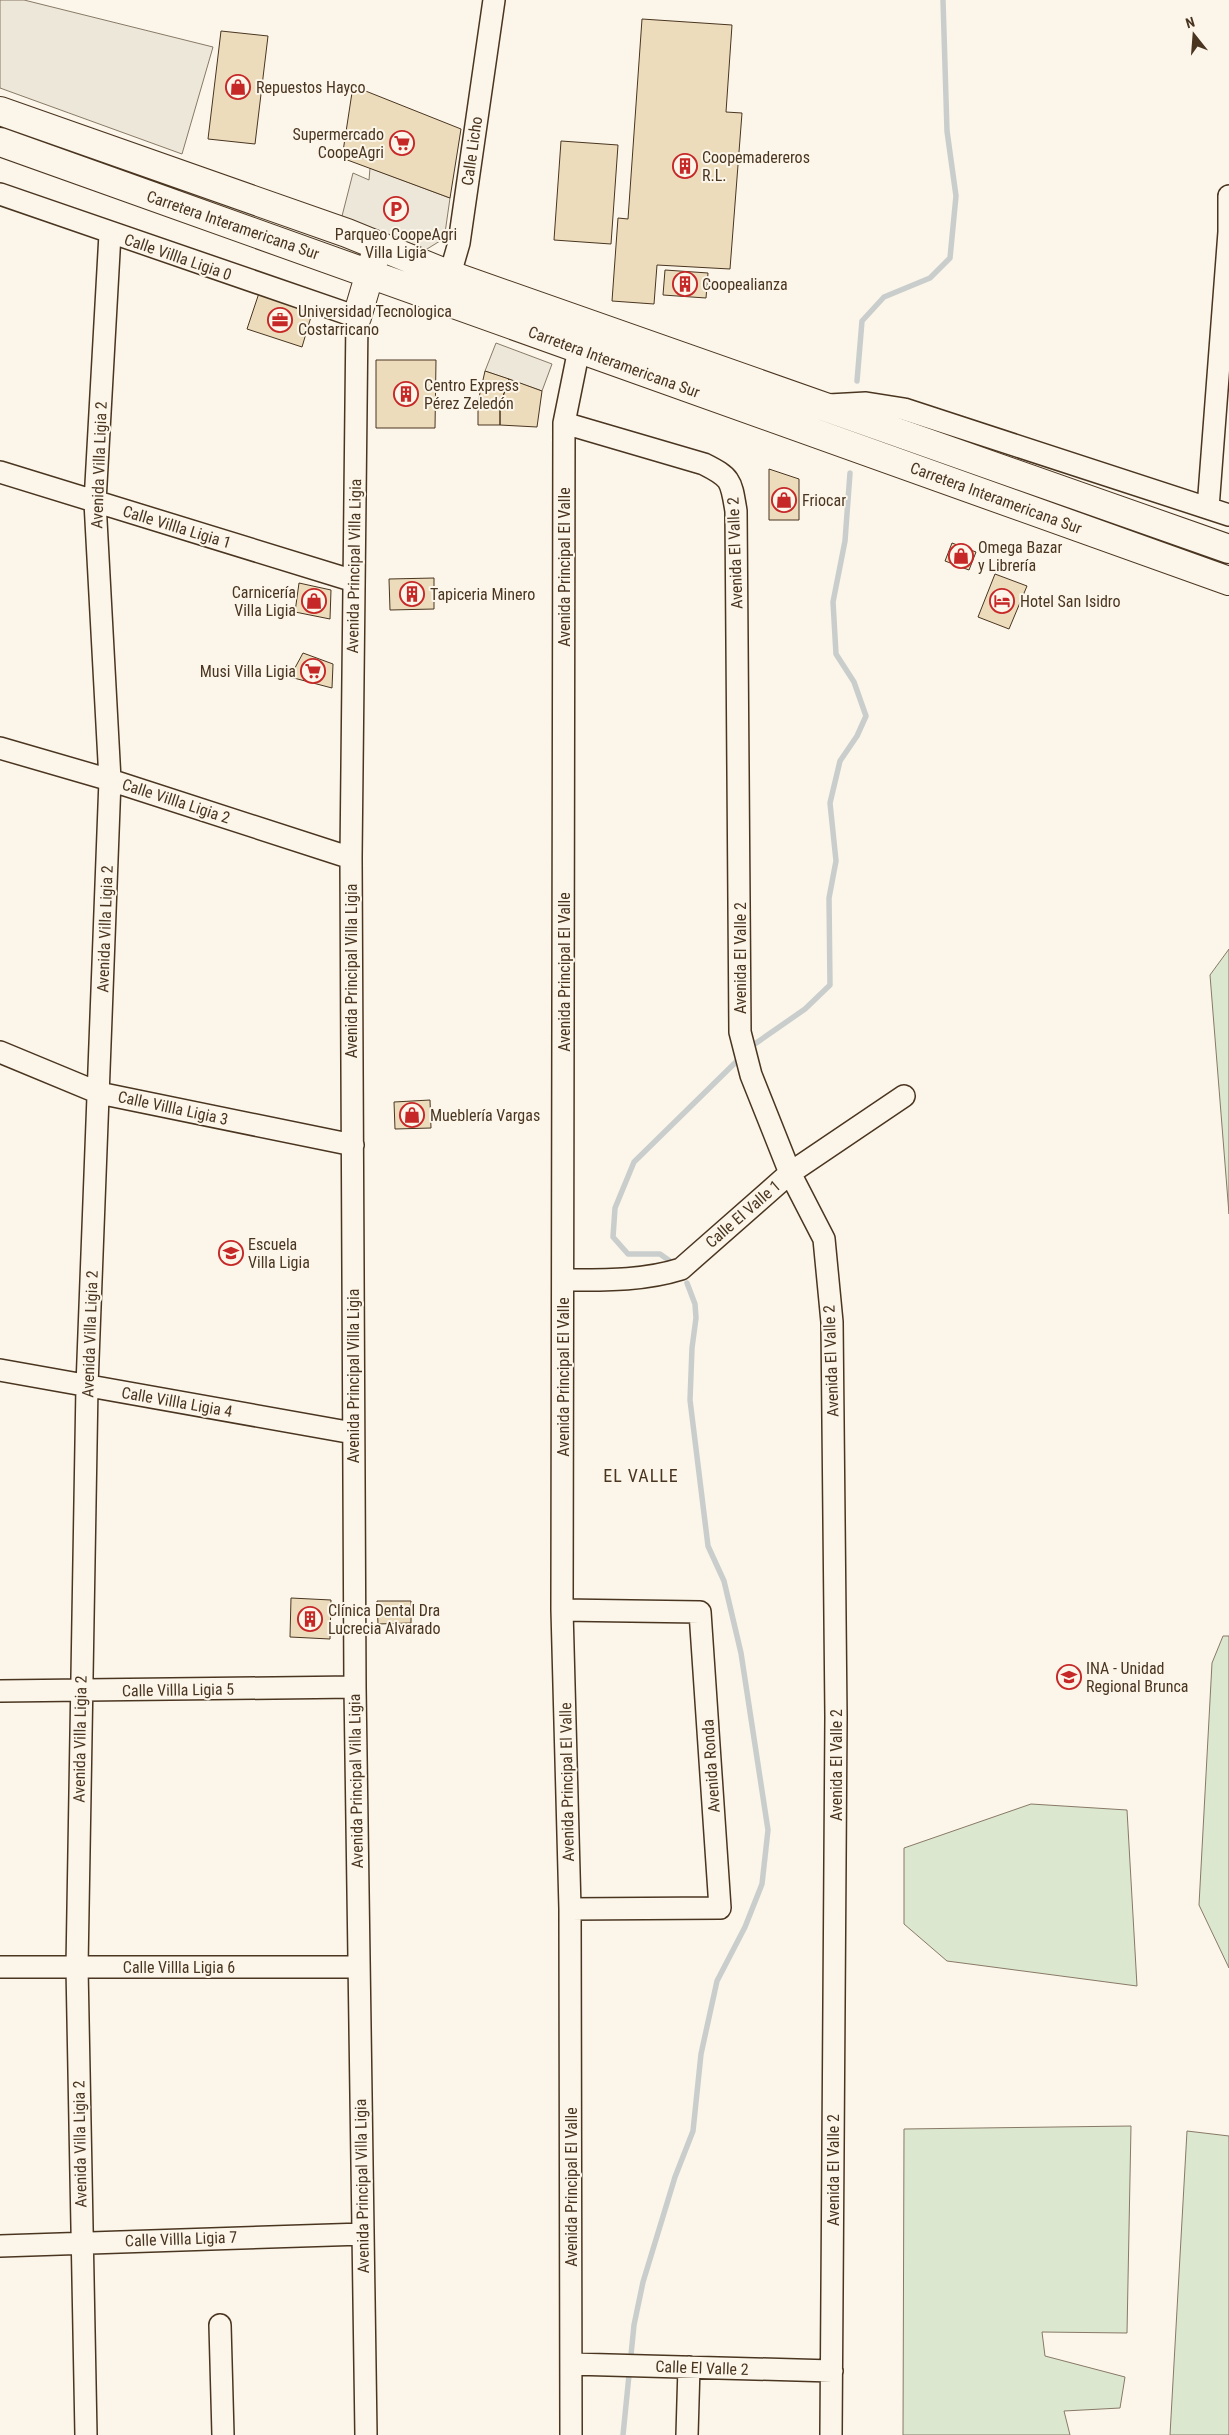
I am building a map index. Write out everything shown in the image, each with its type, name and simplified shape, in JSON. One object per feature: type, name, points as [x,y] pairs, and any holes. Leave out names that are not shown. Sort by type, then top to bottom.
[{"type":"highway","name":"Carretera Interamericana Sur","points":[[0,111],[378,245],[450,275],[1229,549]]},
{"type":"highway","name":"Carretera Interamericana Sur","points":[[0,142],[1229,581]]},
{"type":"highway","points":[[357,317],[378,245]]},
{"type":"street","name":"Calle Licho","points":[[443,300],[459,243],[494,0]]},
{"type":"street","name":"Calle Villla Ligia 0","points":[[0,194],[110,234],[357,317]]},
{"type":"street","points":[[1208,508],[1229,232],[1229,196]]},
{"type":"street","name":"Avenida Villa Ligia 2","points":[[86,2435],[77,1967],[87,1386],[100,1093],[110,780],[95,502],[110,234]]},
{"type":"street","name":"Avenida Principal Villa Ligia","points":[[357,317],[351,858],[352,1145],[358,1967],[366,2435]]},
{"type":"street","name":"Avenida Principal El Valle","points":[[570,2435],[572,2364],[570,1909],[562,1610],[564,423],[578,349],[586,322]]},
{"type":"street","points":[[824,405],[866,403],[904,409],[1229,515]]},
{"type":"street","name":"Avenida El Valle 2","points":[[564,423],[704,464],[725,475],[732,487],[736,512],[742,1039],[749,1065],[790,1173],[824,1238],[832,1322],[836,1717],[831,2435]]},
{"type":"street","name":"Calle Villla Ligia 1","points":[[0,472],[354,581]]},
{"type":"street","name":"Calle Villla Ligia 2","points":[[0,748],[110,780],[351,858]]},
{"type":"street","name":"Calle Villla Ligia 3","points":[[0,1052],[100,1093],[352,1145]]},
{"type":"street","name":"Calle El Valle 1","points":[[564,1280],[622,1280],[665,1274],[681,1269],[790,1173],[904,1096]]},
{"type":"street","name":"Calle Villla Ligia 4","points":[[0,1370],[354,1433]]},
{"type":"street","name":"Avenida Ronda","points":[[562,1610],[700,1612],[720,1908],[570,1909]]},
{"type":"street","name":"Calle Villla Ligia 5","points":[[0,1691],[355,1687]]},
{"type":"street","name":"Calle Villla Ligia 6","points":[[0,1967],[358,1967]]},
{"type":"street","name":"Calle Villla Ligia 7","points":[[0,2246],[363,2234]]},
{"type":"street","points":[[220,2325],[223,2435]]},
{"type":"street","name":"Calle El Valle 2","points":[[572,2364],[832,2371]]},
{"type":"street","points":[[687,2435],[689,2368]]},
{"type":"green space","points":[[1229,949],[1229,1214],[1210,975]]},
{"type":"green space","points":[[1223,1636],[1229,1636],[1229,1968],[1199,1905],[1212,1663]]},
{"type":"green space","points":[[1031,1804],[1127,1810],[1137,1986],[947,1961],[904,1924],[904,1848]]},
{"type":"green space","points":[[1131,2126],[1127,2333],[1042,2332],[1045,2356],[1125,2377],[1120,2408],[1064,2411],[1070,2435],[903,2435],[904,2129]]},
{"type":"green space","points":[[1187,2131],[1229,2136],[1229,2435],[1170,2435]]},
{"type":"shaded area","points":[[0,0],[24,0],[213,47],[182,154],[0,88]]},
{"type":"shaded area","name":"Parqueo CoopeAgri Villa Ligia","points":[[370,168],[450,198],[445,233],[440,241],[427,249],[341,220],[353,173],[369,180]]},
{"type":"shaded area","points":[[496,343],[552,364],[542,391],[485,371]]},
{"type":"building","name":"Coopemadereros R.L.","points":[[642,19],[732,25],[726,112],[742,113],[730,269],[657,265],[654,304],[612,301],[618,218],[628,219]]},
{"type":"building","name":"Repuestos Hayco","points":[[221,31],[268,36],[255,144],[208,139]]},
{"type":"building","name":"Supermercado CoopeAgri","points":[[353,86],[461,129],[450,198],[342,158]]},
{"type":"building","points":[[561,141],[618,145],[611,244],[554,240]]},
{"type":"building","name":"Coopealianza","points":[[665,270],[708,273],[706,298],[663,295]]},
{"type":"building","name":"Universidad Tecnologica Costarricano","points":[[259,293],[313,310],[302,347],[247,329]]},
{"type":"building","name":"Centro Express Pérez Zeledón","points":[[376,360],[436,360],[435,428],[376,428]]},
{"type":"building","points":[[485,371],[509,379],[500,405],[500,425],[478,425],[478,402]]},
{"type":"building","points":[[509,379],[542,391],[537,427],[500,425],[500,405]]},
{"type":"building","name":"Friocar","points":[[769,469],[799,479],[799,520],[769,520]]},
{"type":"building","name":"Omega Bazar y Librería","points":[[952,543],[976,552],[969,570],[945,561]]},
{"type":"building","name":"Hotel San Isidro","points":[[995,574],[1027,586],[1009,629],[978,617]]},
{"type":"building","name":"Tapiceria Minero","points":[[434,578],[434,609],[390,610],[389,579]]},
{"type":"building","name":"Carnicería Villa Ligia","points":[[299,583],[331,590],[330,619],[295,612]]},
{"type":"building","name":"Musi Villa Ligia","points":[[303,653],[333,664],[332,688],[290,677]]},
{"type":"building","name":"Mueblería Vargas","points":[[430,1100],[431,1128],[395,1129],[394,1102]]},
{"type":"building","name":"Clínica Dental Dra Lucrecia Alvarado","points":[[291,1598],[331,1600],[330,1639],[290,1637]]},
{"type":"building","points":[[377,1601],[411,1601],[411,1623],[378,1624]]},
{"type":"waterway","points":[[857,381],[862,321],[884,297],[930,278],[950,258],[956,196],[947,131],[943,0]]},
{"type":"waterway","points":[[749,1048],[805,1009],[830,985],[829,898],[836,861],[830,803],[840,761],[857,736],[866,716],[854,682],[836,654],[833,602],[845,541],[850,473]]},
{"type":"waterway","points":[[674,1264],[660,1254],[628,1254],[613,1237],[615,1208],[634,1162],[741,1057]]},
{"type":"waterway","points":[[623,2435],[634,2325],[643,2282],[675,2177],[693,2131],[701,2054],[717,1981],[745,1927],[762,1884],[768,1830],[741,1653],[724,1581],[708,1546],[690,1400],[692,1348],[696,1318],[695,1304],[687,1283]]},
{"type":"place","name":"Repuestos Hayco","points":[[238,87]]},
{"type":"place","name":"Supermercado CoopeAgri","points":[[402,143]]},
{"type":"place","name":"Coopemadereros R.L.","points":[[685,166]]},
{"type":"place","name":"Parqueo CoopeAgri Villa Ligia","points":[[396,209]]},
{"type":"place","name":"Coopealianza","points":[[685,284]]},
{"type":"place","name":"Universidad Tecnologica Costarricano","points":[[280,320]]},
{"type":"place","name":"Centro Express Pérez Zeledón","points":[[406,394]]},
{"type":"place","name":"Friocar","points":[[784,500]]},
{"type":"place","name":"Omega Bazar y Librería","points":[[961,556]]},
{"type":"place","name":"Tapiceria Minero","points":[[412,594]]},
{"type":"place","name":"Carnicería Villa Ligia","points":[[314,601]]},
{"type":"place","name":"Hotel San Isidro","points":[[1002,601]]},
{"type":"place","name":"Musi Villa Ligia","points":[[313,671]]},
{"type":"place","name":"Mueblería Vargas","points":[[412,1115]]},
{"type":"place","name":"Escuela Villa Ligia","points":[[231,1253]]},
{"type":"place","name":"Clínica Dental Dra Lucrecia Alvarado","points":[[310,1619]]},
{"type":"place","name":"INA - Unidad Regional Brunca","points":[[1069,1677]]},
{"type":"district","name":"EL VALLE","points":[[641,1475]]}]
